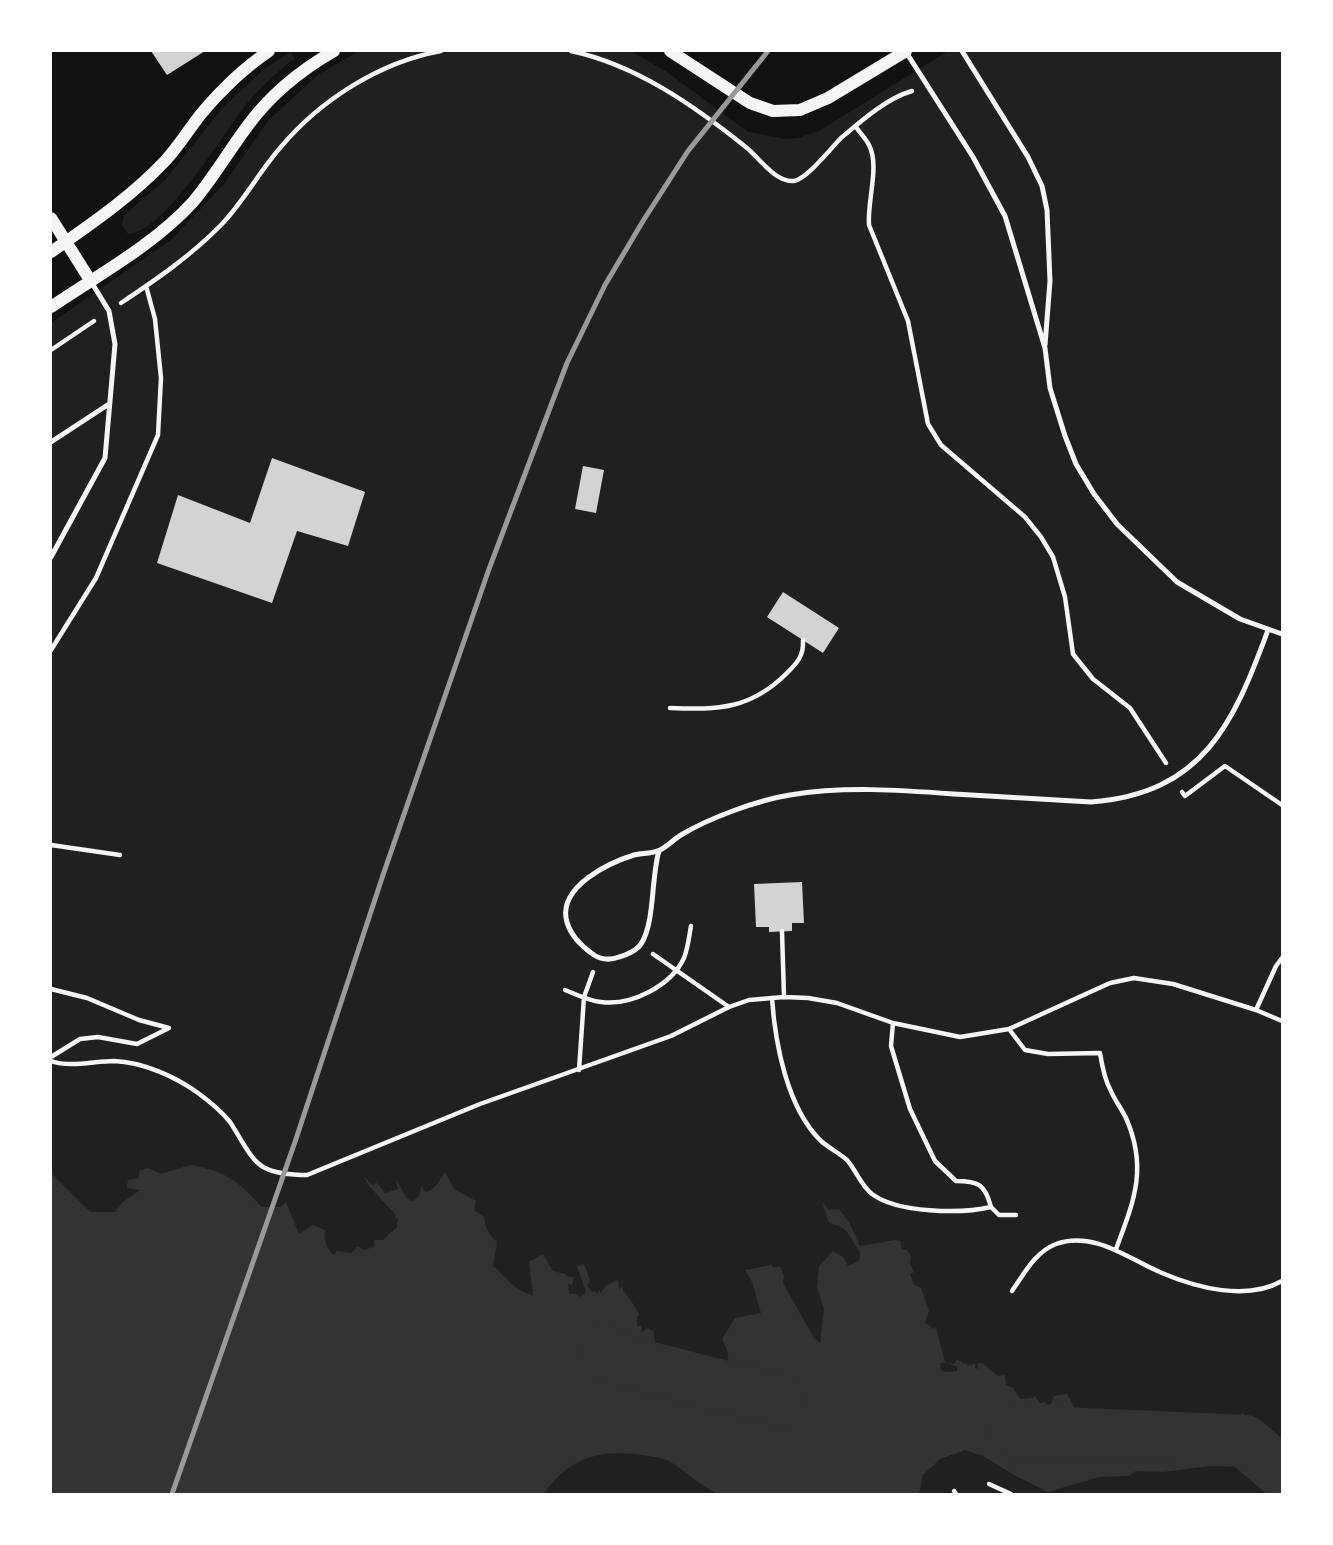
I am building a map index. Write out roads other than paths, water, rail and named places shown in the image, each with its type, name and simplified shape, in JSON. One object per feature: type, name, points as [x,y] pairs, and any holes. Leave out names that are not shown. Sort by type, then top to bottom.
[{"type":"street","points":[[51,252],[143,184],[168,158],[216,97],[245,69],[269,51]]},
{"type":"street","points":[[51,307],[145,243],[179,216],[217,171],[250,122],[275,94],[299,73],[334,51]]},
{"type":"street","points":[[670,51],[750,103],[773,111],[800,110],[819,102],[906,51]]},
{"type":"street","points":[[51,218],[90,280]]},
{"type":"lane","points":[[906,51],[998,200],[1018,253],[1029,301],[1045,348]]},
{"type":"lane","points":[[962,51],[1028,157],[1042,186],[1047,210],[1050,281],[1045,348],[1050,388],[1076,464],[1117,524],[1177,582],[1240,619],[1282,634]]},
{"type":"lane","points":[[51,557],[105,458],[115,344],[109,311],[90,280]]},
{"type":"lane","points":[[51,442],[109,404]]},
{"type":"lane","points":[[659,851],[653,868],[646,932],[640,946],[624,956],[612,959],[598,958],[582,948],[572,935],[566,918],[567,903],[580,883],[633,855],[659,851],[703,823],[733,811],[789,795],[899,790],[1091,802],[1118,800],[1140,794],[1174,777],[1208,751],[1233,714],[1250,679],[1268,630]]},
{"type":"waterway","points":[[603,1351],[623,1361],[781,1401]]},
{"type":"waterway","points":[[1016,1431],[1245,1441],[1282,1473]]},
{"type":"railway","points":[[172,1494],[296,1139],[383,875],[489,569],[567,363],[605,285],[688,151],[768,51]]}]
